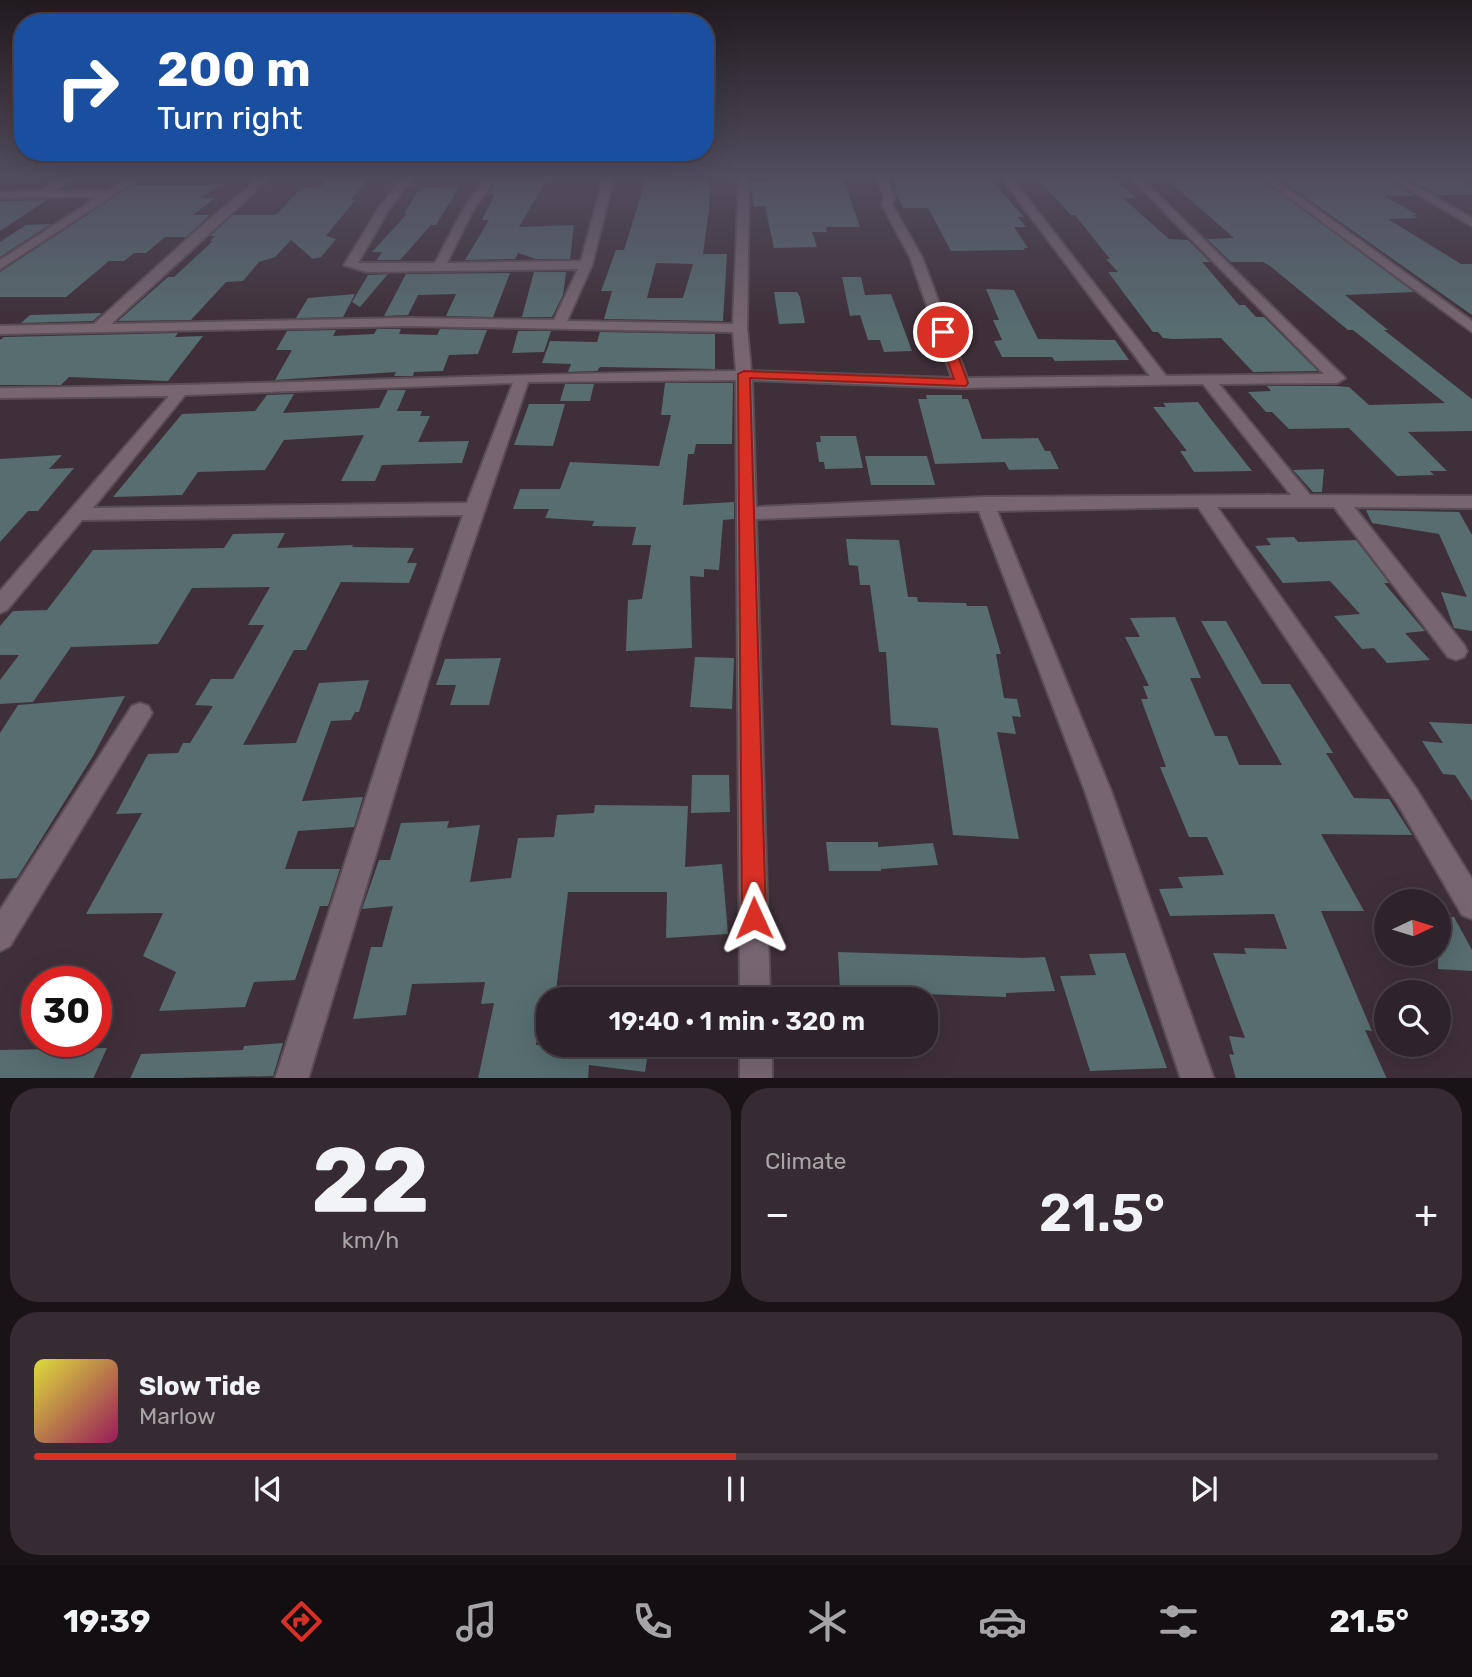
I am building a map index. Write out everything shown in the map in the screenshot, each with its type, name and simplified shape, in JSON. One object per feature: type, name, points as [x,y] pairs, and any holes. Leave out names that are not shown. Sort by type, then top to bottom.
[{"type":"street","points":[[0,265],[59,226]]},
{"type":"street","points":[[98,328],[208,226]]},
{"type":"street","points":[[373,226],[351,265],[367,268],[586,265]]},
{"type":"street","points":[[439,267],[459,226]]},
{"type":"street","points":[[559,324],[586,265],[596,226]]},
{"type":"street","points":[[743,226],[740,328],[744,374],[755,987]]},
{"type":"street","points":[[899,226],[916,257],[961,383]]},
{"type":"street","points":[[1044,226],[1161,380]]},
{"type":"street","points":[[0,393],[181,391],[522,378],[744,374],[961,383],[1337,378],[1185,226]]},
{"type":"street","points":[[1334,226],[1472,328]]},
{"type":"street","points":[[0,246],[30,245]]},
{"type":"street","points":[[0,330],[409,323],[740,328]]},
{"type":"street","points":[[291,1078],[409,699],[473,509],[522,378]]},
{"type":"street","points":[[1207,379],[1304,499]]},
{"type":"street","points":[[0,605],[181,391]]},
{"type":"street","points":[[747,513],[985,503],[1304,499],[1472,502]]},
{"type":"street","points":[[1339,500],[1456,651]]},
{"type":"street","points":[[1203,501],[1408,798],[1472,905]]},
{"type":"street","points":[[985,503],[1098,791],[1198,1078]]},
{"type":"street","points":[[76,514],[473,509]]},
{"type":"street","points":[[0,936],[139,713]]},
{"type":"street","points":[[756,1057],[756,1078]]},
{"type":"building","points":[[24,226],[47,226],[0,257],[0,242]]},
{"type":"building","points":[[70,226],[198,226],[186,237],[165,237],[146,253],[134,253],[124,261],[109,261],[66,297],[0,297],[0,272]]},
{"type":"building","points":[[221,226],[334,226],[326,236],[336,239],[321,257],[313,259],[291,240],[275,257],[259,262],[243,281],[226,282],[191,320],[118,321],[168,277],[174,277],[213,241],[210,241],[215,236],[210,236]]},
{"type":"building","points":[[396,226],[430,226],[400,260],[377,260],[382,252],[372,252]]},
{"type":"building","points":[[485,226],[574,226],[570,259],[536,259],[518,253],[515,259],[465,260]]},
{"type":"building","points":[[631,226],[707,226],[703,254],[727,254],[723,321],[604,319],[612,291],[601,291],[616,250],[624,250]],"holes":[[[656,263],[693,264],[683,298],[647,298]]]},
{"type":"building","points":[[769,226],[860,227],[826,227],[827,232],[812,232],[817,247],[774,248]]},
{"type":"building","points":[[938,226],[1026,227],[1014,227],[1028,248],[1024,248],[1025,250],[951,251]]},
{"type":"building","points":[[1084,226],[1155,226],[1169,239],[1188,240],[1210,262],[1202,262],[1239,305],[1245,305],[1256,317],[1264,317],[1318,371],[1253,372],[1221,338],[1163,338],[1158,332],[1153,332],[1108,272],[1118,272],[1106,259],[1110,259]]},
{"type":"building","points":[[1221,226],[1325,226],[1414,292],[1345,295],[1388,330],[1384,330],[1472,399],[1472,431],[1408,432],[1447,471],[1430,471],[1434,475],[1397,476],[1349,428],[1289,429],[1272,412],[1266,412],[1248,392],[1271,391],[1267,386],[1336,386],[1349,387],[1369,405],[1445,403],[1353,330],[1348,330],[1270,266],[1263,262],[1231,262],[1207,239],[1234,238]]},
{"type":"building","points":[[1346,226],[1400,226],[1461,264],[1472,264],[1472,315]]},
{"type":"building","points":[[534,272],[566,272],[563,295],[552,317],[522,317]]},
{"type":"building","points":[[510,273],[493,317],[446,316],[456,294],[418,295],[408,315],[384,316],[406,274]]},
{"type":"building","points":[[388,274],[360,307],[352,302],[368,275]]},
{"type":"building","points":[[842,277],[861,277],[865,295],[891,294],[912,351],[884,352],[880,340],[868,340],[860,315],[850,316]]},
{"type":"building","points":[[986,289],[1014,290],[1038,339],[1115,340],[1129,360],[1055,361],[1052,357],[1002,357],[994,341],[1002,340],[993,320],[999,320]]},
{"type":"building","points":[[774,292],[797,292],[805,323],[779,324]]},
{"type":"building","points":[[355,294],[343,317],[296,318],[308,298]]},
{"type":"building","points":[[102,313],[93,321],[21,323],[30,315]]},
{"type":"building","points":[[377,329],[401,329],[399,334],[437,335],[440,329],[487,330],[478,354],[449,355],[443,371],[414,372],[413,376],[394,376],[396,372],[275,380],[292,350],[276,350],[287,331],[336,330],[333,336],[374,334]]},
{"type":"building","points":[[518,331],[551,331],[544,352],[512,353]]},
{"type":"building","points":[[600,332],[715,334],[715,369],[600,367],[597,371],[568,372],[571,364],[542,363],[550,341],[597,342]]},
{"type":"building","points":[[178,333],[175,337],[203,336],[168,381],[69,377],[61,385],[0,385],[0,340],[4,337]]},
{"type":"building","points":[[665,383],[733,383],[732,444],[696,444],[694,454],[688,454],[683,505],[734,502],[734,519],[723,520],[719,570],[704,569],[704,577],[690,576],[692,648],[626,651],[628,600],[642,599],[651,545],[632,545],[636,527],[592,526],[594,521],[545,518],[549,509],[513,509],[520,489],[560,489],[570,462],[659,466],[671,415],[661,415]]},
{"type":"building","points":[[565,384],[594,384],[590,401],[560,401]]},
{"type":"building","points":[[388,390],[406,390],[397,411],[422,411],[420,416],[430,416],[418,442],[469,441],[462,463],[382,465],[375,481],[341,481],[364,435],[284,440],[265,470],[198,472],[182,495],[113,497],[182,414],[255,411],[267,395],[294,394],[283,413],[379,408]]},
{"type":"building","points":[[926,395],[962,395],[962,399],[968,399],[982,439],[1038,438],[1045,451],[1050,451],[1059,469],[1009,470],[1005,462],[935,464],[918,399],[927,399]]},
{"type":"building","points":[[1198,402],[1252,471],[1194,472],[1180,451],[1187,451],[1153,407],[1166,407],[1163,403]]},
{"type":"building","points":[[529,404],[565,404],[553,446],[514,445]]},
{"type":"building","points":[[820,436],[856,436],[863,468],[825,469],[824,462],[819,462],[816,442],[821,442]]},
{"type":"building","points":[[62,455],[49,469],[74,468],[38,511],[28,511],[0,542],[0,459]]},
{"type":"building","points":[[865,456],[927,456],[935,485],[871,485]]},
{"type":"building","points":[[1324,469],[1322,492],[1313,492],[1293,470]]},
{"type":"building","points":[[1366,510],[1459,512],[1472,535],[1472,631],[1454,628],[1441,592],[1467,597],[1439,534],[1372,523]]},
{"type":"building","points":[[285,533],[277,548],[353,545],[352,547],[414,548],[407,563],[417,563],[409,583],[341,582],[306,650],[294,650],[243,745],[296,743],[319,683],[369,680],[359,712],[355,712],[351,720],[331,721],[302,801],[363,797],[354,827],[298,831],[285,869],[340,869],[328,906],[320,906],[295,980],[254,982],[245,1007],[159,1011],[176,972],[143,956],[163,913],[86,914],[142,813],[116,814],[148,754],[178,753],[183,743],[190,743],[213,706],[195,705],[211,679],[233,679],[264,625],[248,625],[270,587],[192,588],[158,644],[71,647],[33,702],[0,704],[0,680],[19,655],[0,655],[0,626],[13,611],[47,610],[93,550],[224,548],[233,534]]},
{"type":"building","points":[[1294,537],[1298,542],[1356,540],[1389,583],[1384,583],[1425,631],[1405,633],[1430,660],[1387,663],[1374,648],[1362,649],[1334,616],[1360,614],[1330,581],[1283,583],[1255,546],[1271,545],[1266,538]]},
{"type":"building","points":[[846,539],[899,540],[908,597],[917,597],[918,602],[987,606],[1001,654],[996,654],[1004,698],[1017,699],[1021,717],[1012,716],[1016,734],[997,732],[1019,839],[953,835],[938,728],[891,725],[886,652],[879,652],[870,585],[860,585],[858,566],[849,565]]},
{"type":"building","points":[[1175,617],[1201,678],[1190,678],[1215,736],[1227,736],[1239,765],[1282,765],[1201,621],[1226,621],[1262,684],[1290,684],[1333,753],[1326,753],[1354,798],[1389,799],[1412,835],[1321,834],[1364,911],[1321,911],[1372,1031],[1365,1030],[1374,1050],[1374,1057],[1377,1057],[1387,1078],[1236,1078],[1229,1054],[1234,1055],[1229,1036],[1245,1038],[1213,953],[1246,954],[1244,948],[1287,949],[1274,914],[1170,916],[1159,889],[1183,888],[1178,877],[1224,875],[1207,837],[1189,837],[1160,767],[1166,767],[1141,699],[1148,699],[1143,686],[1149,686],[1125,637],[1140,637],[1130,618]]},
{"type":"building","points":[[695,657],[734,658],[732,709],[690,707]]},
{"type":"building","points":[[501,658],[489,705],[450,705],[456,685],[436,685],[445,659]]},
{"type":"building","points":[[125,696],[93,756],[17,878],[0,879],[0,733],[18,705]]},
{"type":"building","points":[[1429,722],[1472,724],[1472,801],[1455,775],[1443,774],[1422,741],[1443,743]]},
{"type":"building","points":[[692,775],[729,775],[730,812],[691,813]]},
{"type":"building","points":[[595,805],[688,806],[685,867],[722,864],[728,934],[666,938],[667,892],[568,892],[556,987],[536,987],[536,1057],[647,1057],[645,1072],[589,1065],[588,1078],[478,1078],[494,1003],[481,1004],[485,982],[412,984],[406,1015],[353,1019],[371,947],[382,947],[393,906],[362,909],[379,860],[390,860],[401,823],[449,821],[447,828],[480,825],[470,882],[511,878],[518,838],[554,837],[557,815],[594,813]]},
{"type":"building","points":[[826,842],[878,842],[878,847],[933,843],[938,865],[881,871],[829,871]]},
{"type":"building","points":[[1451,917],[1454,917],[1472,950],[1472,971],[1438,969],[1438,966],[1451,966]]},
{"type":"building","points":[[838,952],[1045,957],[1055,991],[1006,993],[1006,997],[938,995],[938,987],[840,987]]},
{"type":"building","points":[[1125,953],[1167,1068],[1090,1071],[1060,976],[1096,975],[1089,954]]},
{"type":"building","points":[[283,1043],[273,1076],[130,1078],[141,1054],[243,1050],[244,1046]]},
{"type":"building","points":[[0,1050],[21,1050],[21,1057],[103,1057],[93,1078],[0,1078]]},
{"type":"route","points":[[754,918],[744,374],[961,383],[943,332]]}]
